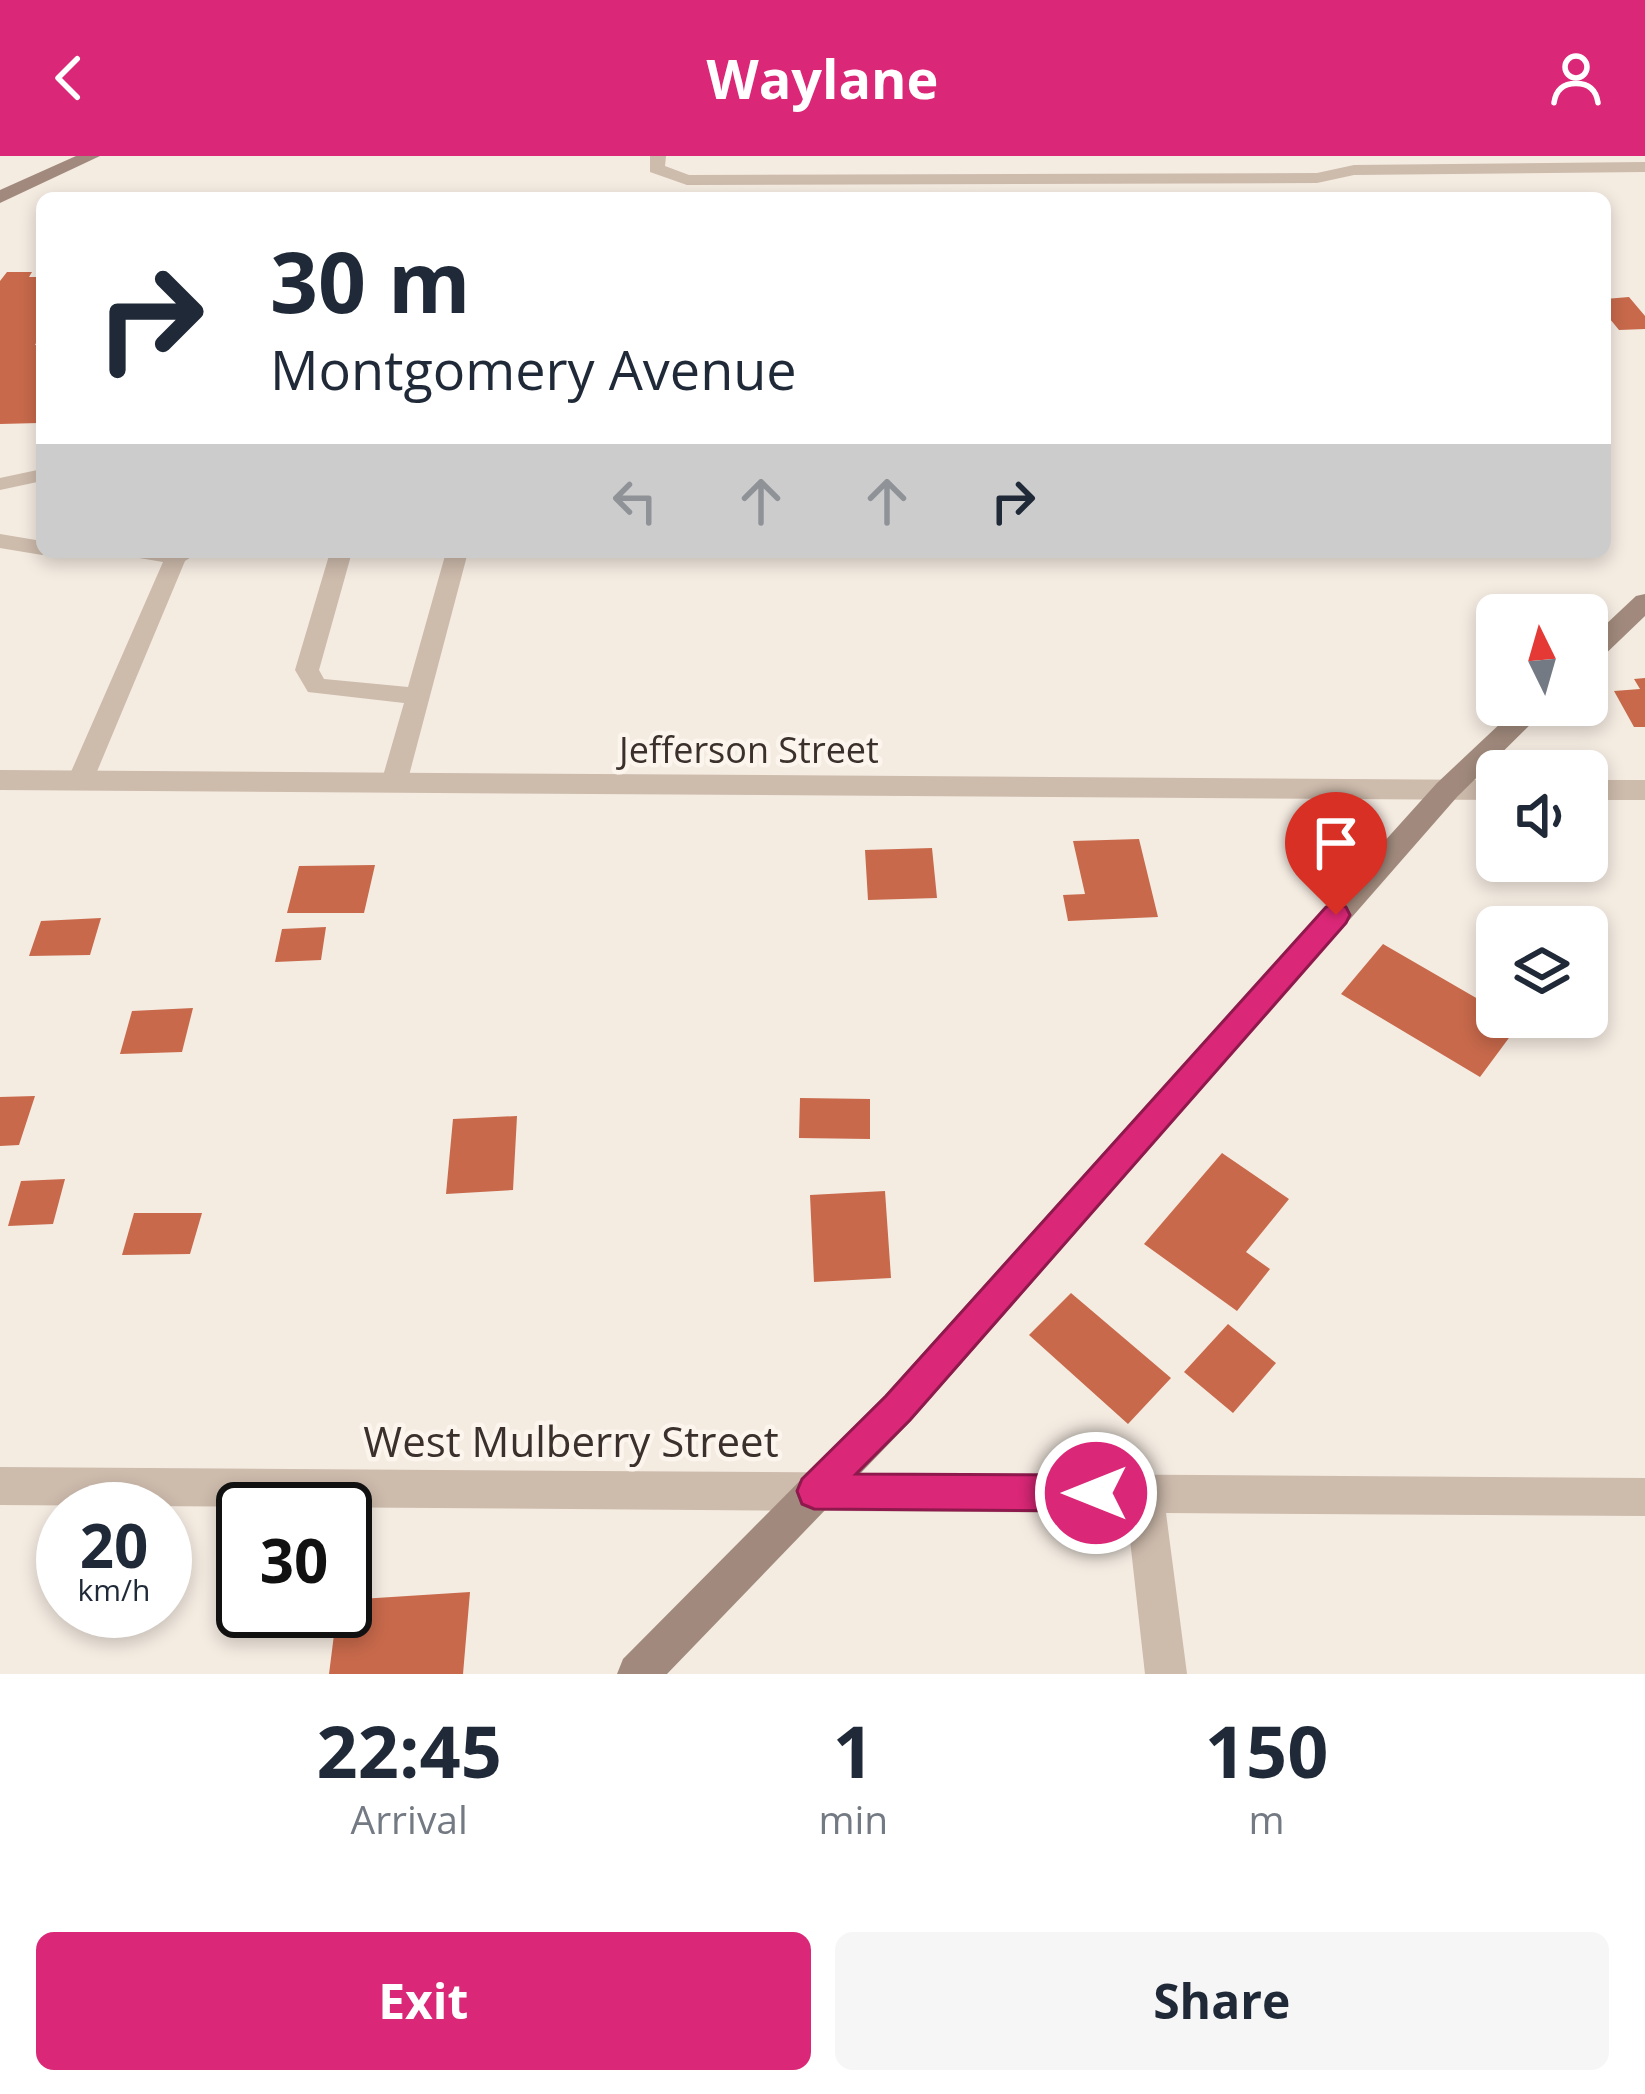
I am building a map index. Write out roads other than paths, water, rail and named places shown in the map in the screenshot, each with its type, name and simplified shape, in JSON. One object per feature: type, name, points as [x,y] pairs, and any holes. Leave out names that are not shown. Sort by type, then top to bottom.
[{"type":"street","points":[[0,197],[92,156]]},
{"type":"street","points":[[1608,637],[1645,602]]},
{"type":"street","points":[[638,1674],[898,1408],[1448,790],[1515,726]]},
{"type":"street","name":"Jefferson Street","points":[[0,780],[1476,790]]},
{"type":"street","points":[[1608,790],[1645,790]]},
{"type":"street","name":"West Mulberry Street","points":[[0,1486],[1645,1497]]},
{"type":"street","points":[[1144,1493],[1166,1674]]},
{"type":"lane","points":[[658,156],[656,168],[687,180],[1317,178],[1350,163],[1645,166]]},
{"type":"lane","points":[[0,484],[36,476]]},
{"type":"lane","points":[[0,541],[36,547]]},
{"type":"lane","points":[[80,781],[181,558]]},
{"type":"lane","points":[[339,558],[307,670],[316,686],[415,696]]},
{"type":"lane","points":[[394,783],[455,558]]}]
